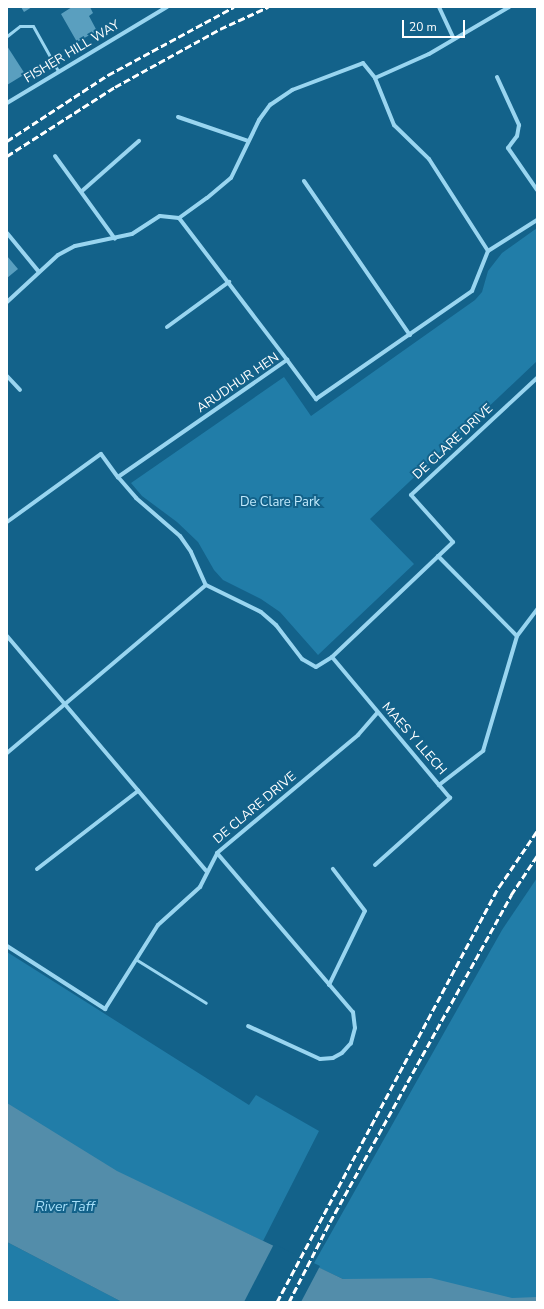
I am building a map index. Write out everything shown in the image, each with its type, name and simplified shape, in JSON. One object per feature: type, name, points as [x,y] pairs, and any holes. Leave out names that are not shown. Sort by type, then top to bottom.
[{"type":"street","name":"FISHER HILL WAY","points":[[7,103],[58,71],[167,7]]},
{"type":"street","points":[[439,7],[454,39]]},
{"type":"street","points":[[375,78],[429,54],[509,7]]},
{"type":"street","points":[[7,302],[58,255],[75,246],[132,234],[160,216],[180,218],[231,178],[248,141],[270,105],[292,90],[363,62],[375,78],[394,125],[429,159],[488,251],[537,220]]},
{"type":"street","points":[[498,77],[519,125],[517,136],[508,148],[537,190]]},
{"type":"street","points":[[178,117],[248,141]]},
{"type":"street","points":[[82,191],[139,141]]},
{"type":"street","points":[[55,156],[82,191],[114,239]]},
{"type":"street","points":[[304,181],[410,334]]},
{"type":"street","points":[[180,218],[287,360]]},
{"type":"street","points":[[7,233],[39,272]]},
{"type":"street","name":"ARUDHUR HEN","points":[[118,477],[287,360],[316,399],[472,292],[488,251]]},
{"type":"street","points":[[167,327],[229,282]]},
{"type":"street","points":[[7,376],[20,390]]},
{"type":"street","name":"DE CLARE DRIVE","points":[[206,585],[262,612],[276,625],[302,659],[316,667],[332,657],[453,542],[411,495],[537,378]]},
{"type":"street","points":[[7,522],[101,454],[131,493],[180,536],[191,552],[206,585],[7,753]]},
{"type":"street","points":[[438,556],[517,636]]},
{"type":"street","name":"MAES Y LLECH","points":[[332,657],[440,785],[483,751],[517,636],[537,609]]},
{"type":"street","points":[[7,636],[206,871]]},
{"type":"street","name":"DE CLARE DRIVE","points":[[7,946],[105,1008],[158,925],[200,887],[206,871],[217,853],[358,736],[378,712]]},
{"type":"street","points":[[375,865],[450,798],[440,785]]},
{"type":"street","points":[[37,869],[138,791]]},
{"type":"street","points":[[217,853],[352,1012],[355,1028],[351,1043],[342,1053],[333,1058],[320,1059],[248,1026]]},
{"type":"street","points":[[329,985],[365,911],[333,869]]},
{"type":"lane","points":[[7,36],[20,26],[33,26],[58,71]]},
{"type":"lane","points":[[137,960],[206,1003]]},
{"type":"green space","name":"De Clare Park","points":[[537,228],[537,361],[370,519],[414,564],[318,655],[280,612],[261,599],[223,580],[214,570],[198,542],[177,522],[142,496],[131,483],[284,377],[311,416],[475,300],[482,292],[488,271],[502,253]]},
{"type":"green space","points":[[537,878],[537,1302],[490,1302],[343,1279],[313,1265],[502,930]]},
{"type":"green space","points":[[7,952],[249,1105],[256,1095],[319,1131],[263,1241],[7,1121]]},
{"type":"green space","points":[[7,1242],[105,1293],[122,1302],[7,1302]]},
{"type":"water","name":"River Taff","points":[[7,1103],[117,1171],[343,1279],[431,1278],[512,1298],[537,1297],[537,1302],[122,1302],[7,1242]]},
{"type":"pier","points":[[274,1244],[320,1266],[301,1302],[244,1302]]},
{"type":"building","points":[[21,7],[32,7],[24,12]]},
{"type":"building","points":[[72,7],[90,7],[93,13],[89,16],[97,31],[77,42],[61,14]]},
{"type":"building","points":[[7,46],[25,74],[7,85]]},
{"type":"building","points":[[7,256],[18,269],[7,278]]},
{"type":"railway","points":[[7,141],[108,75],[234,7]]},
{"type":"railway","points":[[7,156],[115,87],[220,29],[268,7]]},
{"type":"railway","points":[[277,1302],[499,887],[537,831]]},
{"type":"railway","points":[[289,1302],[330,1222],[511,895],[537,856]]}]
